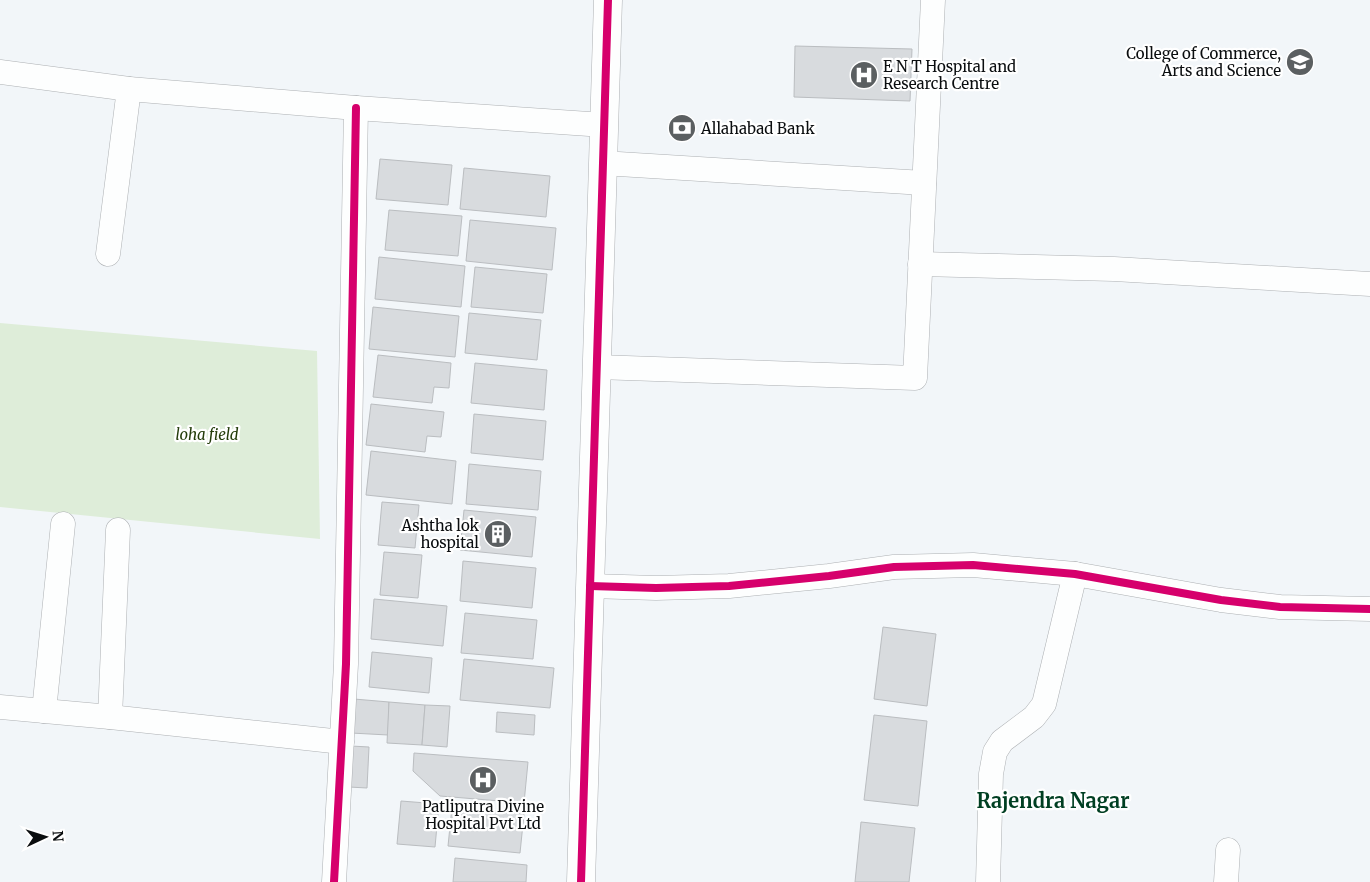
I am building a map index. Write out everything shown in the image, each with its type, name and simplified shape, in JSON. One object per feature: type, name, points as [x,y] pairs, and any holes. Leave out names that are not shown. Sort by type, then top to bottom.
[{"type":"street","points":[[581,882],[608,0]]},
{"type":"street","points":[[598,366],[915,378],[933,0]]},
{"type":"street","points":[[0,72],[129,89],[356,108],[604,125]]},
{"type":"street","points":[[108,254],[129,89]]},
{"type":"street","points":[[334,882],[346,664],[356,108]]},
{"type":"street","points":[[602,163],[924,183]]},
{"type":"street","points":[[920,264],[1114,269],[1370,284]]},
{"type":"street","points":[[44,711],[63,524]]},
{"type":"street","points":[[110,717],[118,530]]},
{"type":"street","points":[[590,586],[656,588],[729,586],[829,576],[894,567],[973,565],[1075,574],[1221,600],[1280,607],[1370,610]]},
{"type":"street","points":[[988,882],[991,774],[995,752],[1002,741],[1034,717],[1044,704],[1075,574]]},
{"type":"street","points":[[0,707],[342,742]]},
{"type":"street","points":[[1226,882],[1228,850]]},
{"type":"green space","name":"loha field","points":[[0,323],[317,351],[320,539],[0,507]]},
{"type":"building","points":[[795,46],[912,49],[910,101],[794,97]]},
{"type":"building","points":[[380,159],[452,165],[448,205],[376,199]]},
{"type":"building","points":[[464,168],[550,176],[546,217],[460,209]]},
{"type":"building","points":[[389,210],[462,216],[458,256],[385,250]]},
{"type":"building","points":[[470,220],[556,228],[552,270],[466,261]]},
{"type":"building","points":[[379,257],[465,266],[461,307],[375,299]]},
{"type":"building","points":[[475,267],[547,274],[543,313],[471,307]]},
{"type":"building","points":[[373,307],[459,316],[455,357],[369,349]]},
{"type":"building","points":[[469,313],[541,320],[537,360],[465,353]]},
{"type":"building","points":[[378,355],[451,363],[449,388],[434,387],[432,403],[373,397]]},
{"type":"building","points":[[475,363],[547,370],[544,410],[471,403]]},
{"type":"building","points":[[371,404],[444,412],[441,437],[427,436],[425,452],[366,445]]},
{"type":"building","points":[[474,414],[546,421],[543,460],[471,453]]},
{"type":"building","points":[[371,451],[456,461],[452,504],[366,495]]},
{"type":"building","points":[[469,464],[541,471],[538,510],[466,504]]},
{"type":"building","points":[[382,502],[419,505],[415,548],[378,545]]},
{"type":"building","name":"Ashtha lok hospital","points":[[464,510],[536,517],[532,557],[460,550]]},
{"type":"building","points":[[384,552],[422,555],[418,598],[380,595]]},
{"type":"building","points":[[463,561],[536,568],[532,608],[460,601]]},
{"type":"building","points":[[374,599],[447,606],[443,646],[371,639]]},
{"type":"building","points":[[465,613],[537,620],[533,659],[461,653]]},
{"type":"building","points":[[883,627],[936,634],[927,706],[874,699]]},
{"type":"building","points":[[372,652],[432,658],[429,693],[369,687]]},
{"type":"building","points":[[464,659],[554,668],[550,708],[460,700]]},
{"type":"building","points":[[354,699],[389,702],[388,735],[351,733]]},
{"type":"building","points":[[389,702],[425,705],[422,745],[387,743]]},
{"type":"building","points":[[425,705],[450,706],[447,747],[422,745]]},
{"type":"building","points":[[497,712],[535,715],[534,735],[496,732]]},
{"type":"building","points":[[874,715],[927,721],[918,806],[864,800]]},
{"type":"building","points":[[351,746],[369,747],[367,788],[349,787]]},
{"type":"building","points":[[414,753],[528,762],[524,803],[440,796],[413,771]]},
{"type":"building","points":[[401,801],[439,804],[435,847],[397,844]]},
{"type":"building","points":[[452,807],[524,814],[520,853],[448,846]]},
{"type":"building","points":[[861,822],[915,828],[909,882],[855,882]]},
{"type":"building","points":[[455,858],[527,865],[526,882],[453,882]]},
{"type":"cycle path","points":[[581,882],[608,0]]},
{"type":"cycle path","points":[[334,882],[346,664],[356,108]]},
{"type":"cycle path","points":[[590,586],[656,588],[729,586],[829,576],[894,567],[973,565],[1075,574],[1221,600],[1280,607],[1370,609]]},
{"type":"place","name":"College of Commerce, Arts and Science","points":[[1300,62]]},
{"type":"place","name":"E N T Hospital and Research Centre","points":[[864,75]]},
{"type":"place","name":"Allahabad Bank","points":[[682,128]]},
{"type":"place","name":"Ashtha lok hospital","points":[[498,534]]},
{"type":"place","name":"Patliputra Divine Hospital Pvt Ltd","points":[[483,780]]},
{"type":"district","name":"Rajendra Nagar","points":[[1053,800]]}]
